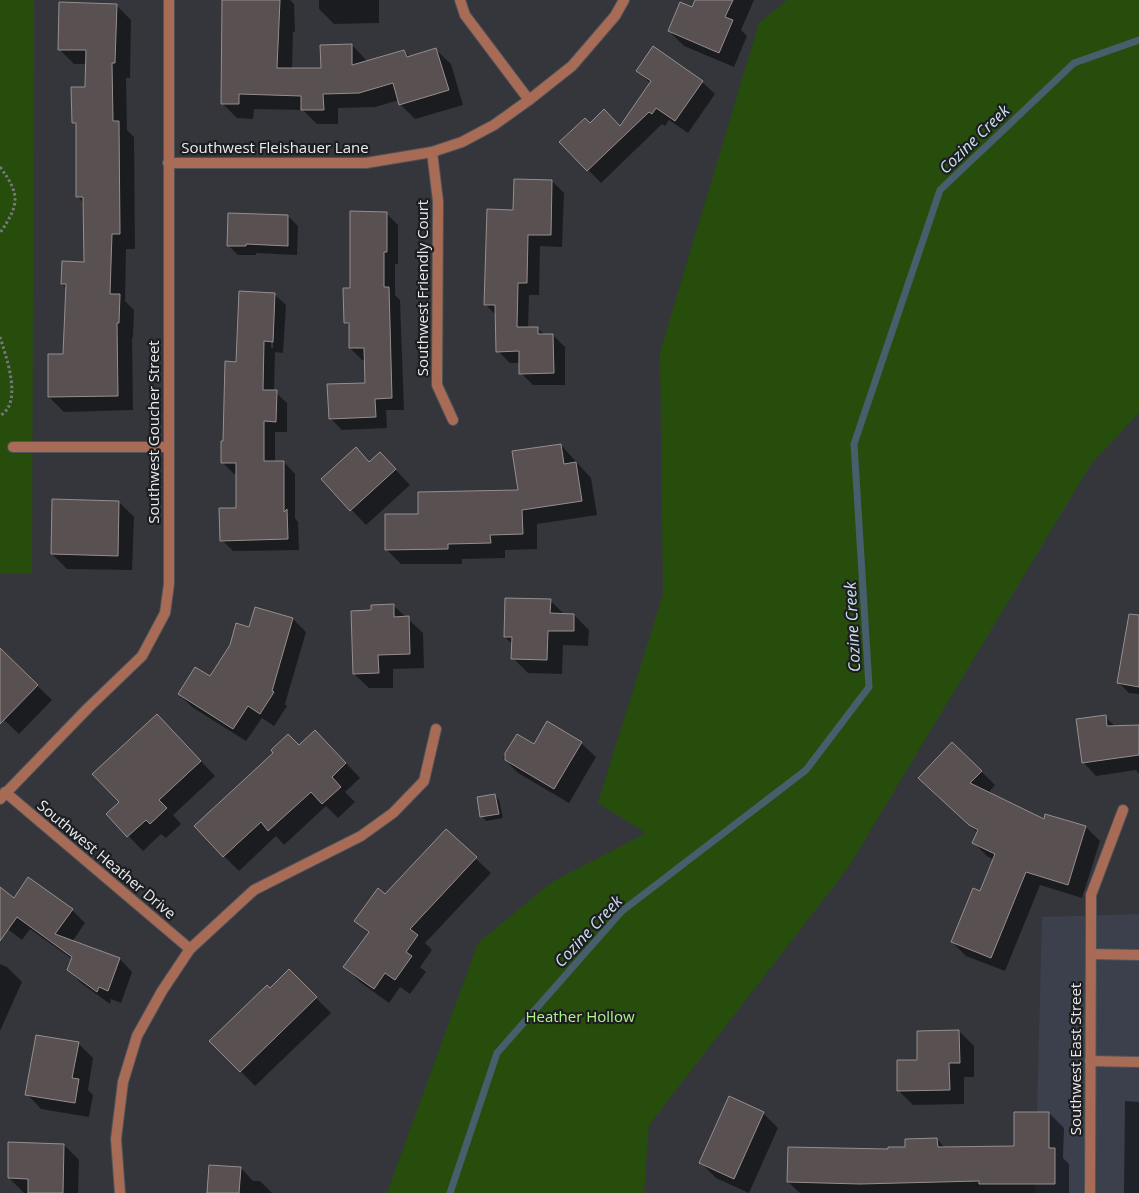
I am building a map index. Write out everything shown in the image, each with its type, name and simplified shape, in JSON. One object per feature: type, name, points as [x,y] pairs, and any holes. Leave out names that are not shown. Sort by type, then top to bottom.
[{"type":"street","name":"Southwest Goucher Street","points":[[2,793],[142,656],[165,613],[169,584],[169,0]]},
{"type":"street","points":[[460,0],[465,15],[529,100]]},
{"type":"street","name":"Southwest Fleishauer Lane","points":[[168,163],[366,163],[432,152],[462,142],[494,125],[572,66],[615,16],[624,0]]},
{"type":"street","name":"Southwest Friendly Court","points":[[432,152],[438,201],[437,385],[453,420]]},
{"type":"street","points":[[12,447],[168,447]]},
{"type":"street","points":[[120,1193],[116,1139],[123,1082],[137,1036],[162,991],[190,949],[254,890],[361,836],[392,813],[424,780],[436,729]]},
{"type":"street","name":"Southwest Heather Drive","points":[[2,793],[190,949]]},
{"type":"street","name":"Southwest East Street","points":[[1090,1193],[1091,894],[1123,810]]},
{"type":"street","points":[[1091,954],[1139,955]]},
{"type":"street","points":[[1090,1061],[1139,1062]]},
{"type":"path","points":[[0,167],[9,179],[16,194],[14,211],[0,233]]},
{"type":"path","points":[[0,337],[7,359],[12,386],[8,407],[0,417]]},
{"type":"shaded area","points":[[1139,914],[1139,1193],[1035,1193],[1042,917]]},
{"type":"green space","points":[[0,0],[34,0],[32,574],[0,574]]},
{"type":"green space","name":"Heather Hollow","points":[[787,0],[1139,0],[1139,413],[1091,464],[848,868],[649,1125],[644,1193],[387,1193],[478,943],[552,882],[646,833],[598,803],[663,594],[660,352],[759,23]]},
{"type":"building","points":[[222,0],[280,0],[277,68],[321,68],[320,45],[352,44],[352,65],[404,50],[407,57],[436,48],[449,90],[399,105],[393,83],[359,93],[323,94],[324,110],[301,110],[301,96],[239,94],[239,104],[221,104]]},
{"type":"building","points":[[695,0],[733,0],[725,17],[733,20],[719,53],[668,31],[680,2],[692,7]]},
{"type":"building","points":[[59,2],[117,4],[115,63],[112,63],[113,121],[119,121],[120,234],[112,234],[110,294],[120,294],[119,323],[117,323],[118,396],[48,397],[48,354],[63,354],[66,284],[61,284],[62,261],[84,262],[83,197],[76,197],[76,123],[72,123],[71,87],[85,87],[86,50],[58,50]]},
{"type":"building","points":[[653,46],[703,81],[675,121],[656,108],[652,114],[649,112],[587,171],[559,142],[585,118],[590,123],[604,109],[620,126],[651,81],[636,71]]},
{"type":"building","points":[[514,179],[552,180],[551,235],[528,235],[527,283],[518,283],[517,327],[538,327],[538,334],[553,334],[554,373],[519,374],[519,351],[496,352],[495,305],[484,305],[487,209],[513,210]]},
{"type":"building","points":[[350,211],[387,212],[387,252],[384,252],[384,287],[389,287],[392,398],[375,399],[376,417],[329,419],[327,384],[365,383],[364,348],[349,348],[349,323],[344,323],[343,288],[350,288]]},
{"type":"building","points":[[228,213],[288,215],[288,246],[246,244],[246,246],[227,246]]},
{"type":"building","points":[[239,291],[275,293],[273,342],[264,341],[263,390],[277,390],[276,422],[264,421],[264,461],[284,461],[284,512],[287,509],[288,539],[220,541],[219,508],[236,508],[236,463],[221,463],[221,441],[223,441],[225,361],[236,362]]},
{"type":"building","points":[[561,444],[564,464],[576,462],[582,501],[522,510],[523,534],[490,535],[491,543],[448,544],[448,549],[385,550],[385,514],[418,514],[418,492],[518,490],[512,451]]},
{"type":"building","points":[[356,447],[369,462],[380,452],[396,469],[350,511],[321,479]]},
{"type":"building","points":[[52,499],[119,501],[118,556],[51,554]]},
{"type":"building","points":[[505,598],[551,599],[550,613],[574,614],[574,631],[548,631],[547,660],[511,659],[512,637],[504,637]]},
{"type":"building","points":[[394,604],[394,617],[409,616],[410,654],[378,655],[379,673],[353,674],[351,611],[371,610],[371,605]]},
{"type":"building","points":[[255,607],[293,618],[272,691],[274,692],[260,714],[248,706],[233,729],[178,694],[195,667],[210,676],[230,645],[236,623],[249,627]]},
{"type":"building","points":[[1129,614],[1139,615],[1139,687],[1117,683]]},
{"type":"building","points":[[0,648],[38,685],[0,724]]},
{"type":"building","points":[[157,714],[201,761],[159,800],[167,808],[150,824],[146,820],[127,837],[106,814],[119,802],[92,774]]},
{"type":"building","points":[[1106,715],[1107,726],[1139,725],[1139,755],[1082,763],[1076,719]]},
{"type":"building","points":[[547,721],[582,742],[554,789],[505,760],[505,753],[517,734],[534,744]]},
{"type":"building","points":[[315,730],[346,763],[332,777],[341,787],[322,804],[311,792],[268,831],[261,822],[223,857],[194,826],[273,753],[271,750],[288,734],[299,745]]},
{"type":"building","points":[[952,742],[982,771],[970,783],[1044,819],[1045,814],[1086,826],[1068,885],[1026,872],[991,958],[951,942],[973,888],[980,891],[995,854],[972,843],[978,830],[969,825],[918,778]]},
{"type":"building","points":[[495,794],[499,814],[480,817],[477,797]]},
{"type":"building","points":[[446,829],[477,857],[410,929],[418,935],[406,952],[412,956],[395,980],[385,973],[374,989],[343,967],[369,932],[354,921],[378,888],[385,894]]},
{"type":"building","points":[[28,877],[73,909],[55,934],[120,958],[108,991],[99,987],[97,992],[67,970],[72,957],[17,917],[0,941],[0,887],[14,898]]},
{"type":"building","points":[[289,969],[317,997],[240,1072],[209,1041],[267,985],[270,988]]},
{"type":"building","points":[[959,1030],[960,1063],[949,1063],[950,1090],[897,1091],[897,1060],[917,1060],[917,1031]]},
{"type":"building","points":[[36,1035],[79,1042],[72,1078],[79,1079],[75,1103],[25,1095]]},
{"type":"building","points":[[729,1096],[764,1112],[734,1179],[699,1163]]},
{"type":"building","points":[[1014,1112],[1049,1112],[1049,1148],[1055,1148],[1055,1184],[979,1184],[979,1181],[860,1184],[787,1182],[788,1147],[888,1149],[888,1147],[905,1147],[905,1139],[937,1138],[938,1147],[1014,1146]]},
{"type":"building","points":[[8,1142],[64,1144],[63,1193],[28,1193],[28,1179],[8,1178]]},
{"type":"building","points":[[209,1165],[241,1167],[239,1193],[207,1193]]},
{"type":"waterway","name":"Cozine Creek","points":[[450,1193],[497,1053],[622,911],[806,770],[869,687],[854,444],[940,190],[1074,63],[1139,40]]}]
